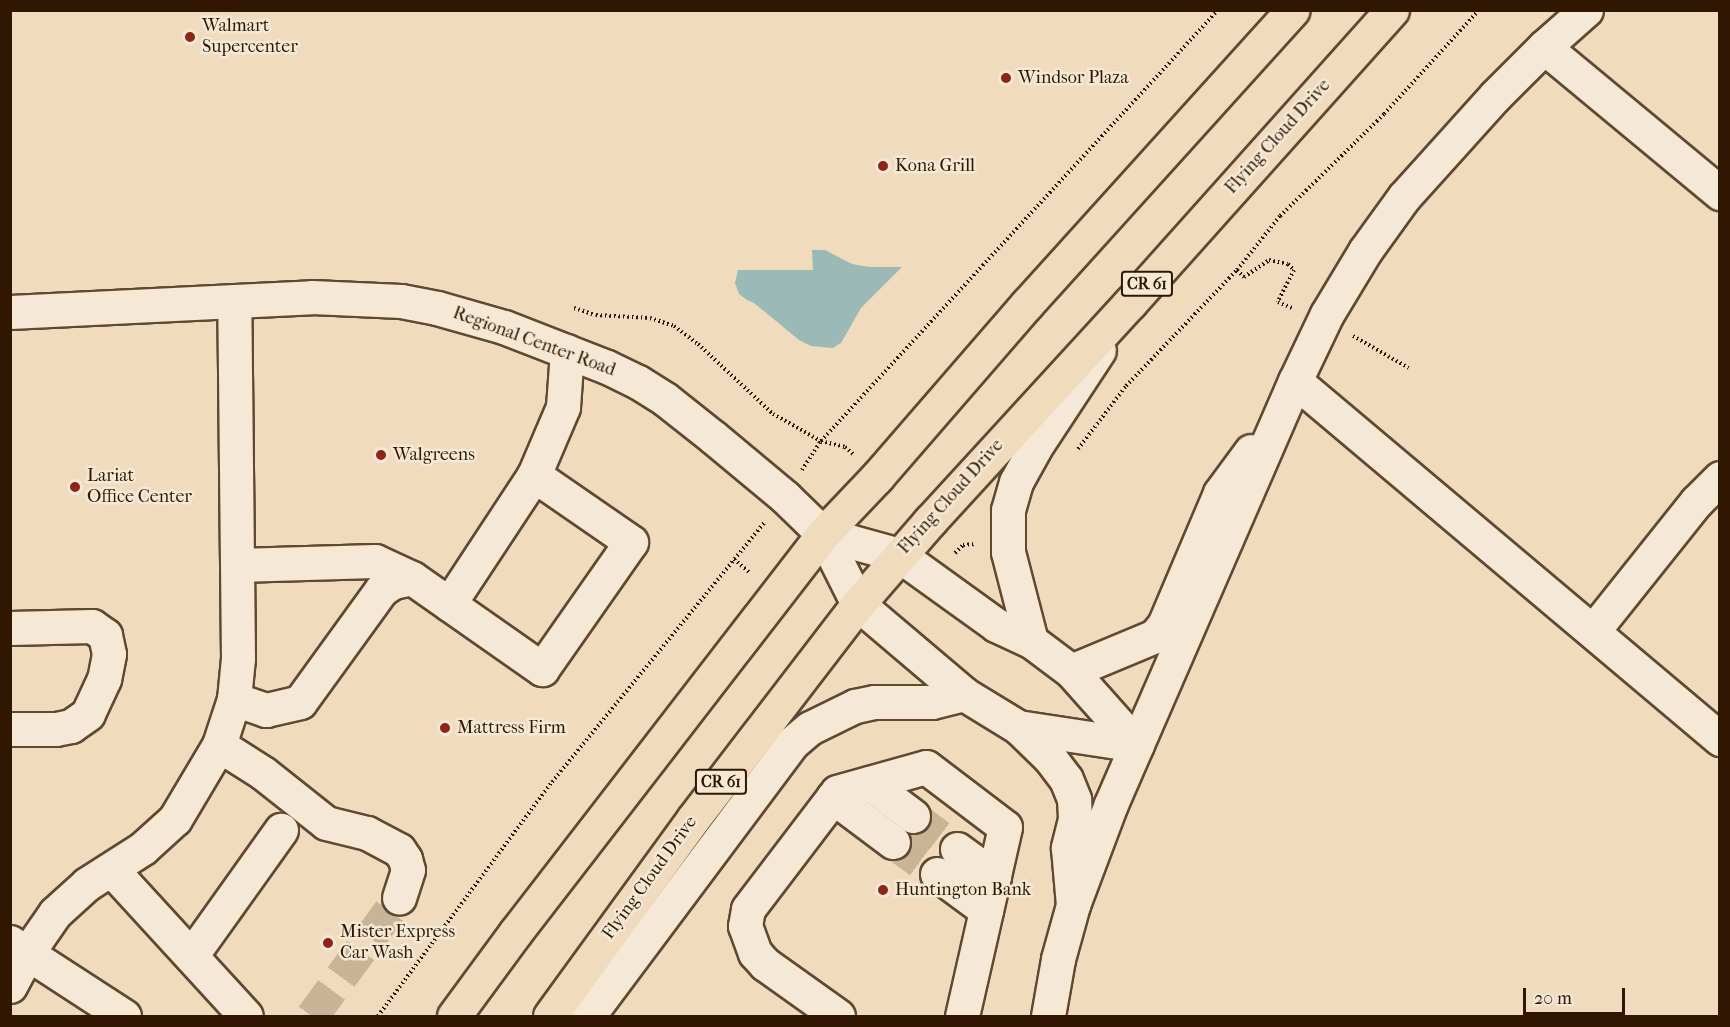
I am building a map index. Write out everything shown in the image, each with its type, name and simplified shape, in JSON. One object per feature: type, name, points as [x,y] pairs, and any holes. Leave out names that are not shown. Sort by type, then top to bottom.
[{"type":"main road","points":[[454,1017],[515,933],[823,534],[877,477],[1027,304],[1293,10]]},
{"type":"main road","name":"Flying Cloud Drive","points":[[550,1017],[693,819],[858,604],[899,555],[1130,303],[1392,10]]},
{"type":"street","points":[[1048,1017],[1058,959],[1073,905],[1111,804],[1295,381],[1333,305],[1365,251],[1404,197],[1544,47],[1586,10]]},
{"type":"street","points":[[1544,47],[1719,194]]},
{"type":"street","name":"Regional Center Road","points":[[10,312],[312,297],[401,302],[470,316],[607,367],[665,399],[785,497],[823,534],[858,604]]},
{"type":"street","points":[[10,986],[19,947],[87,884],[143,848],[175,819],[219,745],[234,699],[238,658],[234,302]]},
{"type":"street","points":[[1031,641],[1008,552],[1008,510],[1013,491],[1034,449],[1130,303]]},
{"type":"street","points":[[449,604],[534,475],[563,407],[567,351]]},
{"type":"street","points":[[1295,381],[1719,739]]},
{"type":"street","points":[[1071,671],[1113,651],[1135,646],[1155,636],[1164,625],[1220,493],[1282,412]]},
{"type":"street","points":[[237,565],[375,561],[412,578],[542,669],[631,542],[534,475]]},
{"type":"street","points":[[1593,631],[1696,502],[1719,478]]},
{"type":"street","name":"Regional Center Road","points":[[823,534],[899,555]]},
{"type":"street","points":[[899,555],[996,625],[1031,641],[1071,671],[1137,745]]},
{"type":"street","points":[[234,699],[266,710],[300,702],[381,590],[393,582],[412,578]]},
{"type":"street","points":[[858,604],[964,694],[1018,727],[1066,779],[1074,799],[1075,819],[1068,848],[1073,905]]},
{"type":"street","points":[[10,628],[92,626],[105,635],[109,654],[104,679],[88,714],[71,726],[56,729],[10,729]]},
{"type":"street","points":[[588,1017],[792,742],[810,728],[855,706],[874,702],[932,702],[964,694]]},
{"type":"street","points":[[1018,727],[1137,745]]},
{"type":"street","points":[[219,745],[263,773],[326,824],[367,832],[399,850],[405,859],[406,882],[399,898]]},
{"type":"street","points":[[838,1017],[765,964],[748,940],[745,926],[748,909],[891,800],[926,767],[1005,827],[975,862],[962,1017]]},
{"type":"street","points":[[190,956],[281,830]]},
{"type":"street","points":[[112,870],[246,1017]]},
{"type":"street","points":[[19,947],[124,1017]]},
{"type":"path","points":[[573,308],[596,315],[650,318],[674,326],[773,414],[821,441]]},
{"type":"water","points":[[812,250],[825,250],[852,264],[869,267],[902,267],[861,308],[841,343],[833,348],[811,346],[799,340],[754,303],[739,294],[735,283],[738,270],[813,270]]},
{"type":"tunnel","points":[[913,816],[957,849]]},
{"type":"tunnel","points":[[893,842],[937,874]]},
{"type":"tunnel","points":[[312,1016],[399,898]]},
{"type":"place","name":"Walmart Supercenter","points":[[190,37]]},
{"type":"place","name":"Windsor Plaza","points":[[1006,78]]},
{"type":"place","name":"Kona Grill","points":[[883,166]]},
{"type":"place","name":"Walgreens","points":[[381,455]]},
{"type":"place","name":"Lariat Office Center","points":[[75,487]]},
{"type":"place","name":"Mattress Firm","points":[[445,728]]},
{"type":"place","name":"Huntington Bank","points":[[883,890]]},
{"type":"place","name":"Mister Express Car Wash","points":[[328,943]]}]
